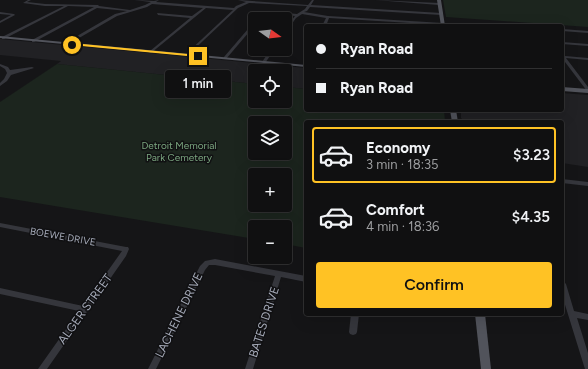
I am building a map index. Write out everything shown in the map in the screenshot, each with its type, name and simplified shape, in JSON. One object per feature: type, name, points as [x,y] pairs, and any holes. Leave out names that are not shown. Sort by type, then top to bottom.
[{"type":"main road","points":[[439,2],[443,24]]},
{"type":"main road","points":[[2,37],[151,52],[304,64]]},
{"type":"main road","points":[[564,89],[588,91]]},
{"type":"main road","points":[[480,316],[486,369]]},
{"type":"street","points":[[30,0],[24,3],[98,6],[129,10]]},
{"type":"street","points":[[135,0],[234,9]]},
{"type":"street","points":[[239,0],[249,2],[441,14]]},
{"type":"street","points":[[292,15],[297,15],[302,13],[313,0]]},
{"type":"street","points":[[376,0],[439,2]]},
{"type":"street","points":[[66,44],[116,15],[155,2]]},
{"type":"street","points":[[187,55],[234,9],[239,5],[249,2]]},
{"type":"street","points":[[2,37],[68,5]]},
{"type":"street","points":[[33,41],[98,6]]},
{"type":"street","points":[[151,52],[205,7]]},
{"type":"street","points":[[0,13],[14,15],[0,22]]},
{"type":"street","points":[[302,13],[328,17],[429,24]]},
{"type":"street","points":[[158,14],[193,17]]},
{"type":"street","points":[[292,22],[297,15]]},
{"type":"street","points":[[325,24],[328,17]]},
{"type":"street","points":[[564,30],[588,32]]},
{"type":"street","points":[[225,58],[248,31]]},
{"type":"street","points":[[564,43],[588,45]]},
{"type":"street","points":[[264,62],[268,56]]},
{"type":"street","points":[[564,56],[588,59]]},
{"type":"street","points":[[564,59],[588,91]]},
{"type":"street","points":[[0,65],[4,66],[9,72]]},
{"type":"street","points":[[9,72],[32,68],[9,72]]},
{"type":"street","points":[[0,85],[6,80],[9,72]]},
{"type":"street","points":[[564,181],[588,185]]},
{"type":"street","name":"BOEWE DRIVE","points":[[0,225],[126,249]]},
{"type":"street","name":"ALGER STREET","points":[[42,369],[124,254],[126,249]]},
{"type":"street","name":"LACHENE DRIVE","points":[[152,369],[202,268],[207,262],[215,262],[279,274]]},
{"type":"street","points":[[279,274],[304,279]]},
{"type":"street","name":"BATES DRIVE","points":[[249,369],[279,274]]},
{"type":"street","points":[[0,291],[84,309]]},
{"type":"street","points":[[564,291],[588,366]]},
{"type":"street","points":[[571,314],[588,317]]},
{"type":"street","points":[[353,332],[356,316]]},
{"type":"shaded area","points":[[0,39],[264,64],[248,64],[248,83],[57,64],[61,61],[0,55]]},
{"type":"shaded area","points":[[292,67],[304,68],[304,89],[292,88]]},
{"type":"shaded area","points":[[564,93],[588,95],[588,167],[564,163],[564,120],[463,120],[461,118],[461,112],[564,112]]},
{"type":"green space","points":[[443,0],[588,0],[588,27],[564,25],[564,24],[446,17]]},
{"type":"green space","name":"Detroit Memorial Park Cemetery","points":[[57,64],[248,83],[248,108],[292,108],[292,88],[304,89],[304,112],[444,112],[445,120],[304,120],[304,248],[292,245],[292,220],[248,220],[248,238],[0,197],[0,102]]},
{"type":"route","points":[[72,45],[198,56]]}]
